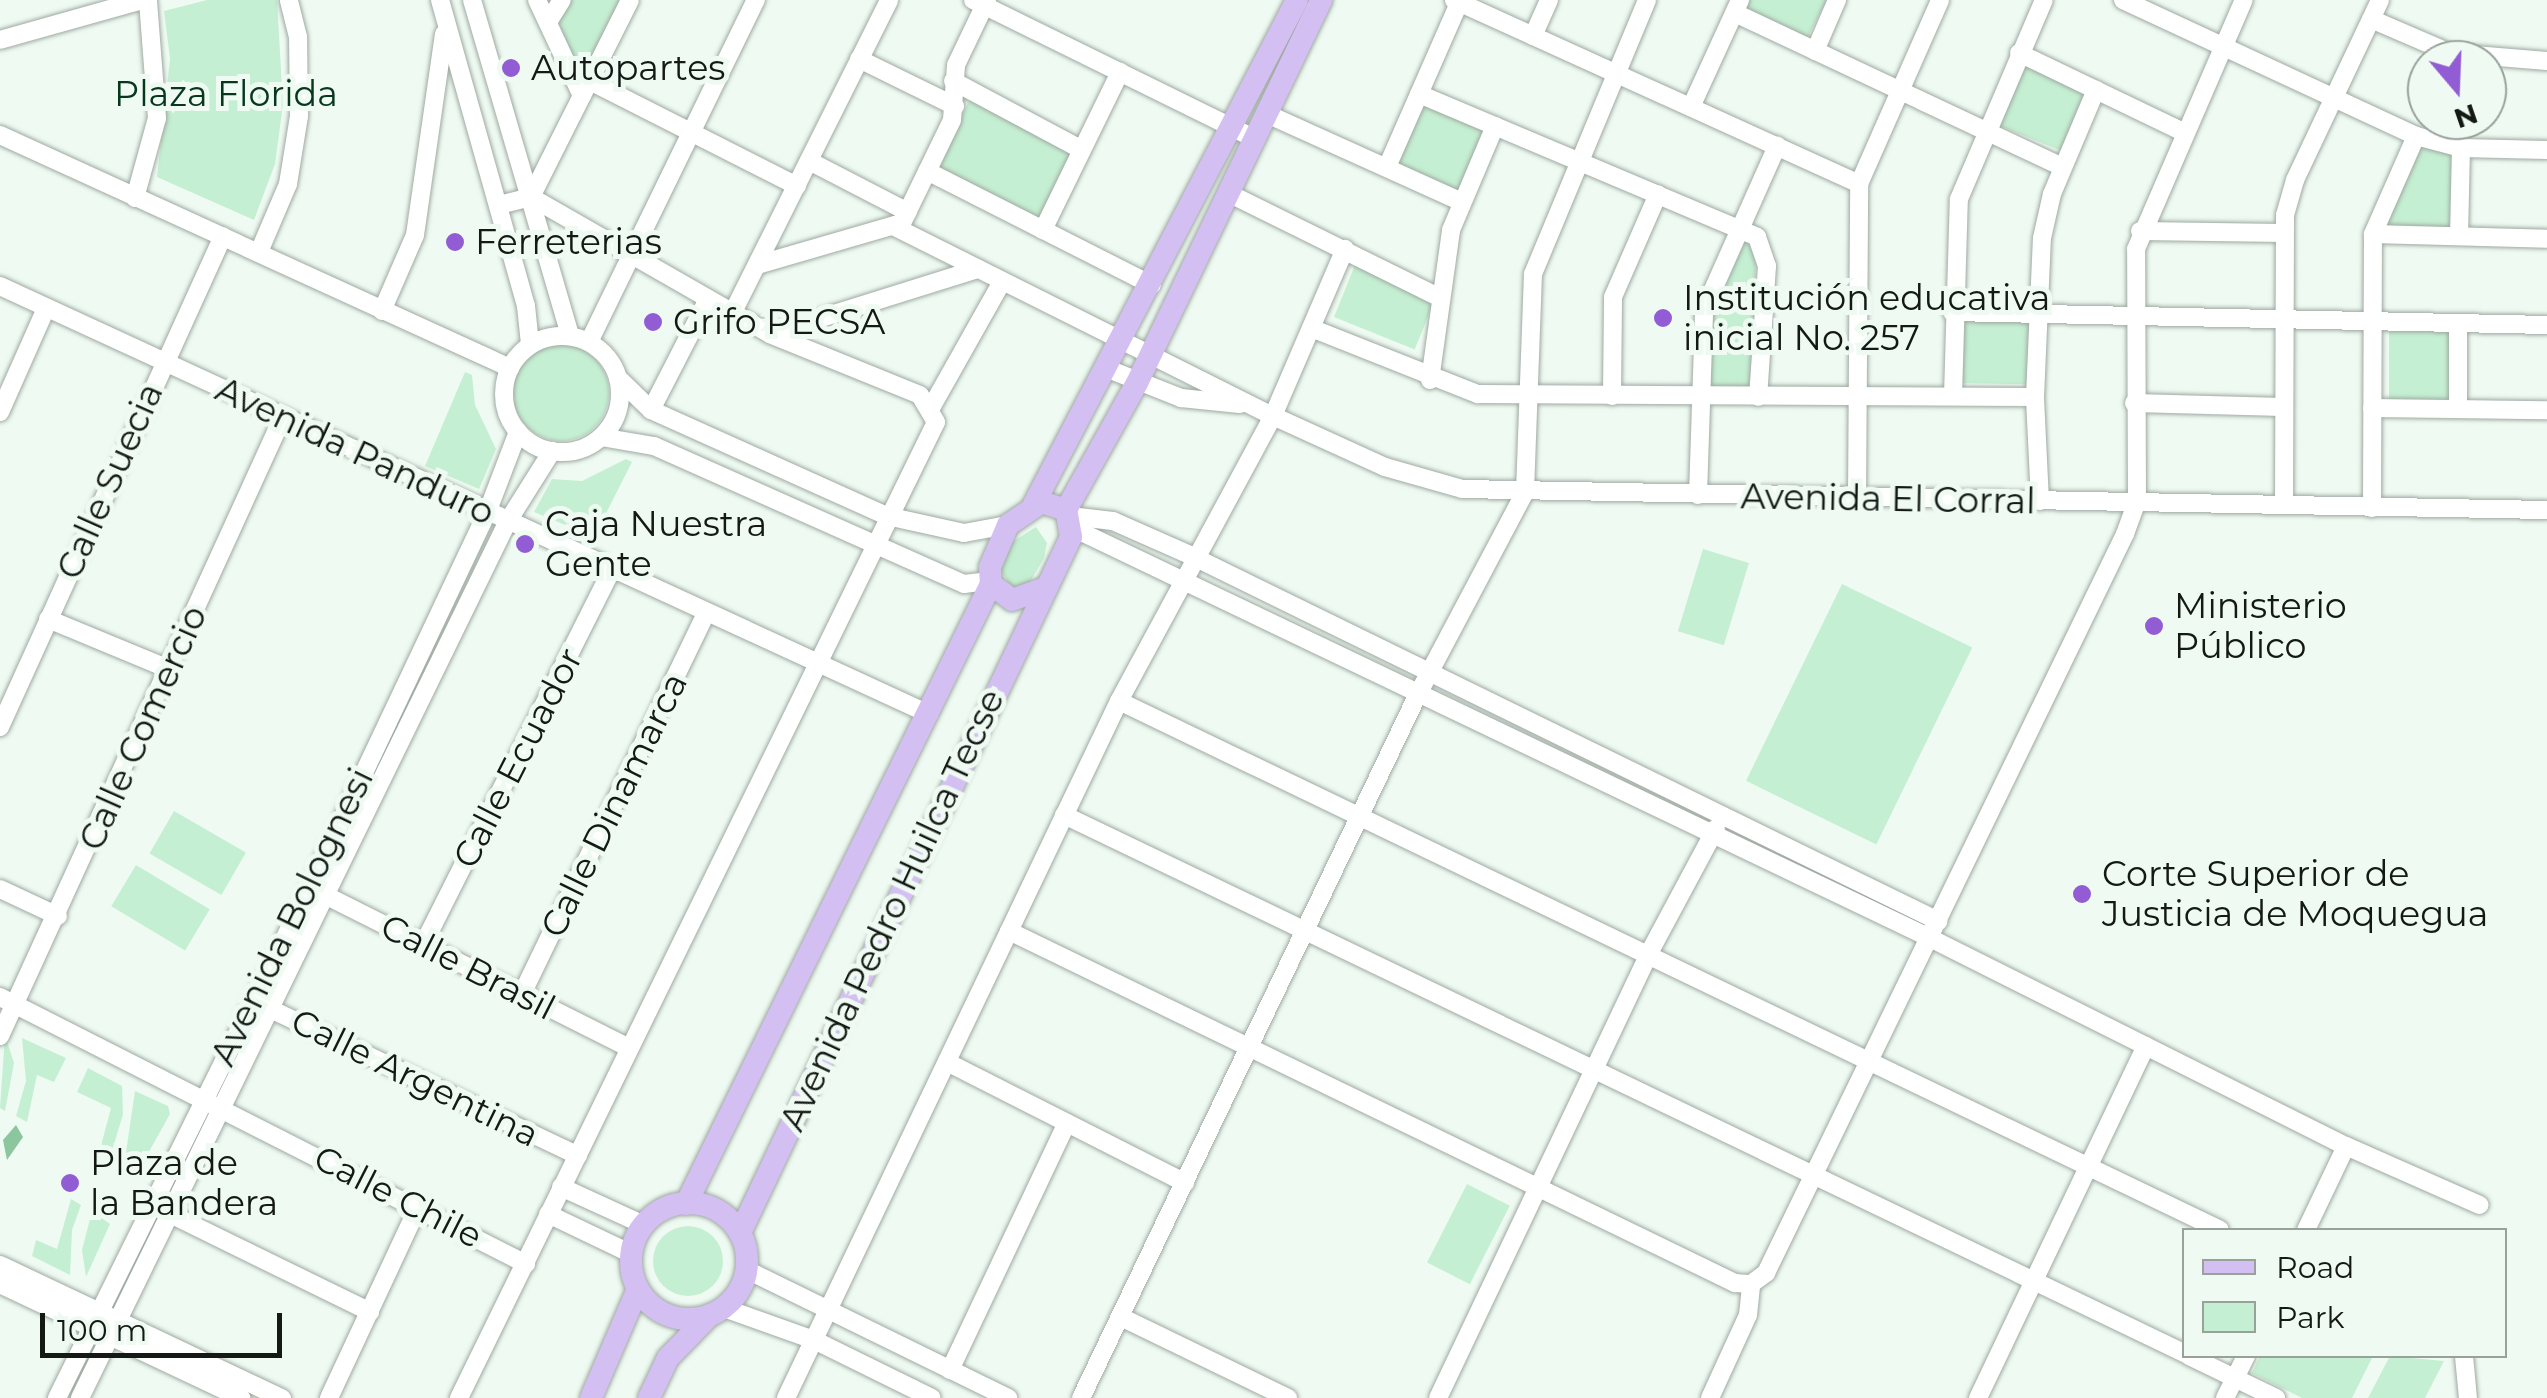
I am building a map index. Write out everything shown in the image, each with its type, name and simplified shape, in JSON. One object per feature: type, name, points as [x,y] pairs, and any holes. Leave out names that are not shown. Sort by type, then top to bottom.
[{"type":"main road","points":[[1034,504],[1069,518],[1230,194],[1245,134],[1297,0]]},
{"type":"main road","points":[[1008,525],[1034,504],[1152,284],[1245,134],[1267,114],[1321,0]]},
{"type":"main road","name":"Avenida Pedro Huilca Tecse","points":[[740,1233],[1045,588],[1069,518]]},
{"type":"main road","name":"Avenida Pedro Huilca Tecse","points":[[686,1204],[929,714],[991,582],[992,554],[1008,525]]},
{"type":"main road","points":[[991,582],[1012,600],[1045,588]]},
{"type":"main road","points":[[592,1398],[638,1289],[632,1254],[644,1225],[686,1204],[718,1210],[740,1233],[747,1270],[717,1311],[668,1358],[649,1398]]},
{"type":"main road","points":[[638,1289],[662,1312],[717,1311]]},
{"type":"street","points":[[0,40],[145,0],[156,118],[135,198]]},
{"type":"street","points":[[258,252],[288,184],[299,116],[298,36],[290,0]]},
{"type":"street","points":[[440,0],[498,205],[530,345]]},
{"type":"street","points":[[472,0],[570,336]]},
{"type":"street","points":[[537,0],[586,89],[692,133],[796,186]]},
{"type":"street","points":[[550,19],[562,0]]},
{"type":"street","points":[[531,197],[630,0]]},
{"type":"street","points":[[589,342],[756,0]]},
{"type":"street","points":[[732,314],[889,0]]},
{"type":"street","points":[[1533,36],[1549,0]]},
{"type":"street","points":[[1081,1398],[1428,675],[1526,492],[1526,394],[1533,274],[1647,0]]},
{"type":"street","points":[[1815,51],[1836,0]]},
{"type":"street","points":[[1857,499],[1859,184],[1940,0]]},
{"type":"street","points":[[1953,396],[1952,312],[1959,200],[1984,132],[2044,0]]},
{"type":"street","points":[[2122,0],[2407,132]]},
{"type":"street","points":[[1009,932],[1735,1283],[1751,1284],[1766,1273],[2137,502],[2134,316],[2140,232],[2244,0]]},
{"type":"street","points":[[2284,505],[2284,233],[2295,180],[2380,0]]},
{"type":"street","points":[[1387,167],[1456,1],[1859,184]]},
{"type":"street","points":[[757,265],[893,226],[908,212],[955,106],[953,80],[981,2],[1245,134]]},
{"type":"street","points":[[1691,108],[1738,6],[1898,94],[2062,167]]},
{"type":"street","points":[[382,312],[415,235],[425,189],[446,19]]},
{"type":"street","points":[[2371,19],[2450,52],[2547,61]]},
{"type":"street","points":[[2019,53],[2183,132]]},
{"type":"street","points":[[860,59],[955,106]]},
{"type":"street","points":[[1043,230],[1120,72]]},
{"type":"street","points":[[953,80],[1082,150]]},
{"type":"street","points":[[2040,502],[2035,397],[2042,238],[2062,167],[2096,90]]},
{"type":"street","points":[[1419,94],[1757,237],[1766,253],[1758,397]]},
{"type":"street","points":[[1267,114],[1460,201]]},
{"type":"street","points":[[1430,380],[1438,296],[1460,201],[1495,126]]},
{"type":"street","points":[[0,135],[510,368]]},
{"type":"street","points":[[2372,508],[2376,321],[2373,234],[2414,140]]},
{"type":"street","points":[[2431,140],[2461,148],[2547,150]]},
{"type":"street","points":[[1698,495],[1698,398],[1709,289],[1777,146]]},
{"type":"street","points":[[2459,236],[2461,148]]},
{"type":"street","points":[[809,161],[908,212]]},
{"type":"street","points":[[927,171],[1152,284]]},
{"type":"street","points":[[1230,194],[1438,296]]},
{"type":"street","points":[[1612,396],[1612,297],[1658,194]]},
{"type":"street","points":[[498,205],[531,197],[630,260],[770,334],[920,395],[932,406]]},
{"type":"street","name":"Avenida El Corral","points":[[893,226],[1246,404],[1412,476],[1462,488],[2547,510]]},
{"type":"street","points":[[2140,232],[2284,233]]},
{"type":"street","points":[[2373,234],[2547,238]]},
{"type":"street","name":"Calle Suecia","points":[[0,727],[223,236]]},
{"type":"street","points":[[786,1398],[1119,701],[1192,556],[1273,416],[1344,249]]},
{"type":"street","points":[[770,334],[978,270]]},
{"type":"street","points":[[458,1398],[578,1156],[627,1047],[820,665],[887,516],[932,436],[932,406],[1002,282]]},
{"type":"street","name":"Avenida Panduro","points":[[0,286],[706,616],[929,714]]},
{"type":"street","points":[[651,410],[707,301]]},
{"type":"street","points":[[0,412],[46,308]]},
{"type":"street","points":[[1952,312],[2547,325]]},
{"type":"street","points":[[2458,323],[2458,409]]},
{"type":"street","points":[[1310,328],[1430,380],[1478,394],[2035,397]]},
{"type":"street","points":[[618,378],[618,410],[601,437],[578,450],[552,451],[518,432],[504,394],[510,368],[530,345],[570,336],[589,342],[651,410],[887,516],[964,533],[1008,525]]},
{"type":"street","name":"Avenida El Corral","points":[[1108,369],[1181,398],[1246,404]]},
{"type":"street","points":[[2134,402],[2284,407]]},
{"type":"street","points":[[2372,408],[2547,410]]},
{"type":"street","name":"Calle Comercio","points":[[0,1036],[8,1001],[58,916],[282,420]]},
{"type":"street","name":"Avenida Bolognesi","points":[[80,1398],[271,1009],[318,891],[487,512],[518,432]]},
{"type":"street","points":[[601,437],[654,446],[964,584],[991,582]]},
{"type":"street","name":"Avenida Bolognesi","points":[[57,1398],[202,1097],[253,1000],[318,891],[508,521],[552,451]]},
{"type":"street","points":[[1069,518],[1113,521],[1192,556],[1428,675],[1722,814],[2146,1046],[2346,1146],[2480,1205]]},
{"type":"street","points":[[1069,518],[1418,696],[1713,836],[1933,929]]},
{"type":"street","name":"Calle Ecuador","points":[[423,945],[612,570]]},
{"type":"street","name":"Calle Dinamarca","points":[[522,994],[706,616]]},
{"type":"street","points":[[48,619],[169,669]]},
{"type":"street","points":[[1119,701],[1648,954],[1865,1063],[2216,1228]]},
{"type":"street","points":[[1438,1398],[1648,954],[1722,814]]},
{"type":"street","points":[[1064,816],[1809,1177],[2182,1352]]},
{"type":"street","points":[[0,889],[58,916]]},
{"type":"street","name":"Calle Brasil","points":[[318,891],[627,1047]]},
{"type":"street","name":"Calle Argentina","points":[[253,1000],[578,1156]]},
{"type":"street","name":"Calle Chile","points":[[8,1001],[419,1205],[526,1264]]},
{"type":"street","points":[[1978,1398],[2146,1046]]},
{"type":"street","points":[[947,1062],[1186,1183]]},
{"type":"street","points":[[950,1370],[1067,1123]]},
{"type":"street","points":[[2307,1228],[2346,1146]]},
{"type":"street","points":[[561,1187],[644,1225]]},
{"type":"street","points":[[329,1398],[419,1205]]},
{"type":"street","points":[[152,1206],[370,1312]]},
{"type":"street","points":[[548,1214],[632,1254]]},
{"type":"street","points":[[0,1266],[96,1320]]},
{"type":"street","points":[[747,1270],[1008,1398]]},
{"type":"street","points":[[0,1284],[282,1398]]},
{"type":"street","points":[[1710,1398],[1748,1314],[1751,1284]]},
{"type":"street","points":[[717,1311],[814,1340],[910,1393],[932,1398]]},
{"type":"street","points":[[1121,1317],[1288,1398]]},
{"type":"street","points":[[114,1328],[241,1398]]},
{"type":"street","points":[[2195,1358],[2276,1398]]},
{"type":"street","points":[[2226,1398],[2245,1358]]},
{"type":"street","points":[[2464,1358],[2468,1398]]},
{"type":"green space","name":"Plaza Florida","points":[[207,0],[277,0],[283,105],[275,164],[254,220],[157,177],[170,59],[164,11]]},
{"type":"green space","points":[[568,0],[621,0],[587,69],[574,75],[558,18]]},
{"type":"green space","points":[[1744,0],[1827,0],[1804,44],[1737,16]]},
{"type":"green space","points":[[2020,64],[2089,92],[2064,152],[1996,124]]},
{"type":"green space","points":[[970,99],[1074,152],[1039,222],[935,168]]},
{"type":"green space","points":[[1421,99],[1489,128],[1461,195],[1392,166]]},
{"type":"green space","points":[[2417,145],[2454,154],[2453,232],[2379,231]]},
{"type":"green space","points":[[1738,240],[1756,248],[1753,391],[1703,390],[1708,313]]},
{"type":"green space","points":[[1355,265],[1436,298],[1415,350],[1334,317]]},
{"type":"green space","points":[[1955,320],[2032,321],[2031,384],[1954,383]]},
{"type":"green space","points":[[2389,329],[2449,329],[2449,401],[2389,401]]},
{"type":"green space","points":[[561,345],[579,349],[595,359],[605,375],[609,393],[605,411],[595,427],[579,437],[561,441],[543,437],[527,427],[517,411],[513,393],[517,375],[527,359],[543,349]]},
{"type":"green space","points":[[465,372],[472,375],[475,405],[496,449],[479,489],[425,466]]},
{"type":"green space","points":[[626,459],[632,462],[594,537],[534,512],[552,479],[582,481]]},
{"type":"green space","points":[[1036,527],[1047,543],[1044,558],[1030,582],[1012,589],[1001,570],[1009,544]]},
{"type":"green space","points":[[1703,549],[1749,563],[1724,645],[1678,631]]},
{"type":"green space","points":[[1842,584],[1972,648],[1876,844],[1746,781]]},
{"type":"green space","points":[[174,811],[246,852],[221,895],[150,853]]},
{"type":"green space","points":[[136,865],[210,909],[185,950],[111,906]]},
{"type":"green space","points":[[5,1035],[14,1063],[5,1111],[0,1108]]},
{"type":"green space","points":[[22,1038],[66,1058],[54,1082],[37,1075],[27,1122],[16,1116],[26,1081]]},
{"type":"green space","points":[[88,1068],[122,1086],[123,1114],[110,1158],[99,1153],[111,1108],[77,1092]]},
{"type":"green space","points":[[135,1091],[168,1106],[170,1114],[141,1166],[125,1159]]},
{"type":"green space","points":[[1467,1184],[1510,1206],[1470,1284],[1427,1262]]},
{"type":"green space","points":[[71,1199],[81,1205],[72,1230],[70,1275],[32,1256],[36,1240],[57,1249]]},
{"type":"green space","points":[[92,1211],[110,1224],[86,1277],[82,1250]]},
{"type":"green space","points":[[688,1226],[713,1236],[723,1261],[713,1286],[688,1296],[663,1286],[653,1261],[663,1236]]},
{"type":"green space","points":[[2259,1358],[2372,1358],[2352,1398],[2302,1398],[2252,1373]]},
{"type":"green space","points":[[2389,1358],[2444,1361],[2425,1398],[2368,1398]]},
{"type":"shaded area","points":[[16,1125],[23,1137],[7,1160],[3,1140]]},
{"type":"place","name":"Autopartes","points":[[511,68]]},
{"type":"place","name":"Ferreterias","points":[[455,242]]},
{"type":"place","name":"Institución educativa inicial No. 257","points":[[1663,318]]},
{"type":"place","name":"Grifo PECSA","points":[[653,322]]},
{"type":"place","name":"Caja Nuestra Gente","points":[[525,544]]},
{"type":"place","name":"Ministerio Público","points":[[2154,626]]},
{"type":"place","name":"Corte Superior de Justicia de Moquegua","points":[[2082,894]]},
{"type":"place","name":"Plaza de la Bandera","points":[[70,1183]]}]
